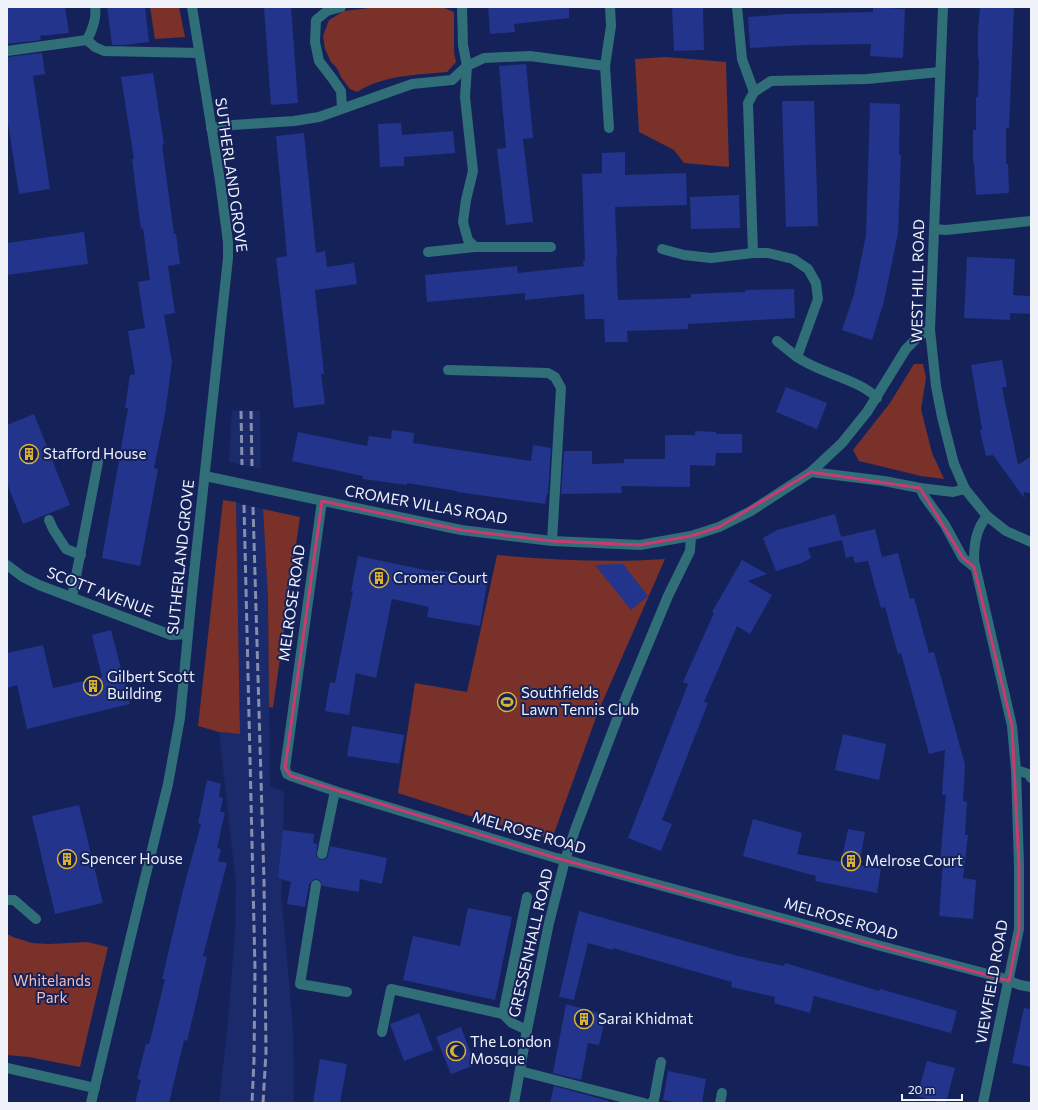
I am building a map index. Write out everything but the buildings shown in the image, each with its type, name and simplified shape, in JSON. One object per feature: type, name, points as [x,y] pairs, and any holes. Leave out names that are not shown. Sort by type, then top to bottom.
[{"type":"street","points":[[87,40],[92,29],[96,11],[95,7]]},
{"type":"street","name":"SUTHERLAND GROVE","points":[[91,1103],[168,784],[180,718],[228,258],[228,242],[192,7]]},
{"type":"street","points":[[341,7],[327,11],[316,20],[315,42],[319,61],[340,91],[342,108]]},
{"type":"street","points":[[462,7],[463,45],[467,66],[465,97],[473,172],[466,200],[463,222],[468,240],[474,247]]},
{"type":"street","points":[[609,128],[605,66],[611,26],[610,7]]},
{"type":"street","points":[[737,7],[742,59],[754,92]]},
{"type":"street","name":"WEST HILL ROAD","points":[[943,7],[930,330],[936,386],[954,464],[965,489],[987,516],[1006,531],[1031,542]]},
{"type":"street","points":[[7,51],[87,40],[104,51],[198,53]]},
{"type":"street","points":[[211,128],[320,117],[412,84],[452,80],[467,66],[484,58],[530,56],[605,66]]},
{"type":"street","points":[[753,253],[748,103],[754,92],[771,81],[867,79],[940,72]]},
{"type":"street","points":[[934,229],[946,230],[1031,221]]},
{"type":"street","points":[[428,252],[474,247],[551,247]]},
{"type":"street","points":[[662,249],[684,255],[711,258],[753,253],[768,253],[793,259],[808,269],[816,283],[818,299],[797,357]]},
{"type":"street","points":[[691,536],[719,527],[751,511],[811,472],[842,444],[877,398],[906,349],[920,335],[930,330]]},
{"type":"street","points":[[777,341],[797,357],[813,367],[866,389],[877,398]]},
{"type":"street","points":[[448,370],[548,373],[555,376],[561,388],[552,541]]},
{"type":"street","points":[[72,597],[98,462]]},
{"type":"street","points":[[811,472],[884,481],[920,488],[953,492],[965,489]]},
{"type":"street","name":"CROMER VILLAS ROAD","points":[[205,476],[461,530],[552,541],[640,545],[691,536]]},
{"type":"street","points":[[920,488],[945,525],[963,558],[974,567]]},
{"type":"street","name":"MELROSE ROAD","points":[[322,501],[285,768],[287,774],[335,791],[565,860],[807,924],[877,945],[1031,987]]},
{"type":"street","name":"VIEWFIELD ROAD","points":[[983,1103],[1019,929],[1016,770],[1012,726],[974,567],[976,534],[980,524],[987,516]]},
{"type":"street","points":[[48,520],[52,529],[66,549],[80,555]]},
{"type":"street","name":"GRESSENHALL ROAD","points":[[514,1103],[527,1030],[565,860],[619,714],[662,609],[690,551],[691,536]]},
{"type":"street","name":"SCOTT AVENUE","points":[[7,565],[23,577],[171,635],[188,634]]},
{"type":"street","points":[[1016,770],[1029,774],[1031,778]]},
{"type":"street","points":[[322,854],[335,791]]},
{"type":"street","points":[[316,885],[300,984],[347,992]]},
{"type":"street","points":[[503,1014],[527,897]]},
{"type":"street","points":[[7,900],[14,900],[36,918]]},
{"type":"street","points":[[382,1032],[391,989],[503,1014],[512,1023],[527,1030]]},
{"type":"street","points":[[651,1103],[654,1100],[660,1062]]},
{"type":"street","points":[[7,1068],[95,1088]]},
{"type":"street","points":[[520,1071],[644,1103]]},
{"type":"highlighted area","points":[[811,472],[920,488],[963,558],[974,567],[1012,726],[1019,866],[1019,929],[1009,981],[556,858],[291,776],[285,768],[322,501],[461,530],[552,541],[640,545],[691,536],[719,527]]},
{"type":"shaded area","points":[[232,410],[260,411],[261,469],[229,462]]},
{"type":"shaded area","points":[[236,502],[263,509],[268,599],[270,786],[284,792],[281,892],[293,1028],[294,1103],[219,1103],[228,1023],[235,930],[236,885],[219,732],[240,734]]},
{"type":"green space","points":[[150,7],[179,7],[185,37],[155,39]]},
{"type":"green space","points":[[442,7],[454,12],[454,52],[456,62],[447,72],[412,75],[389,79],[367,86],[357,92],[350,89],[341,77],[337,68],[331,62],[325,49],[323,36],[329,20],[344,11],[369,8]]},
{"type":"green space","points":[[666,57],[726,62],[729,167],[684,163],[674,150],[639,132],[635,59]]},
{"type":"green space","points":[[914,364],[923,364],[926,378],[921,409],[932,453],[944,479],[921,476],[859,461],[853,450],[890,403]]},
{"type":"green space","points":[[223,500],[236,502],[240,734],[219,732],[198,726]]},
{"type":"green space","points":[[263,509],[300,517],[273,708],[269,707],[268,599]]},
{"type":"green space","name":"Southfields Lawn Tennis Club","points":[[497,555],[623,561],[665,559],[598,712],[552,839],[473,817],[398,793],[415,683],[467,692]]},
{"type":"green space","name":"Whitelands Park","points":[[7,934],[32,943],[49,944],[87,942],[108,947],[80,1067],[29,1057],[7,1055]]},
{"type":"railway","points":[[241,411],[242,465]]},
{"type":"railway","points":[[251,411],[252,466]]},
{"type":"railway","points":[[244,505],[255,969],[252,1103]]},
{"type":"railway","points":[[253,507],[264,881],[266,1052],[263,1103]]},
{"type":"place","name":"Stafford House","points":[[29,454]]},
{"type":"place","name":"Cromer Court","points":[[379,578]]},
{"type":"place","name":"Gilbert Scott Building","points":[[93,686]]},
{"type":"place","name":"Southfields Lawn Tennis Club","points":[[507,702]]},
{"type":"place","name":"Spencer House","points":[[67,859]]},
{"type":"place","name":"Melrose Court","points":[[851,861]]},
{"type":"place","name":"Sarai Khidmat","points":[[584,1019]]},
{"type":"place","name":"The London Mosque","points":[[456,1051]]}]
